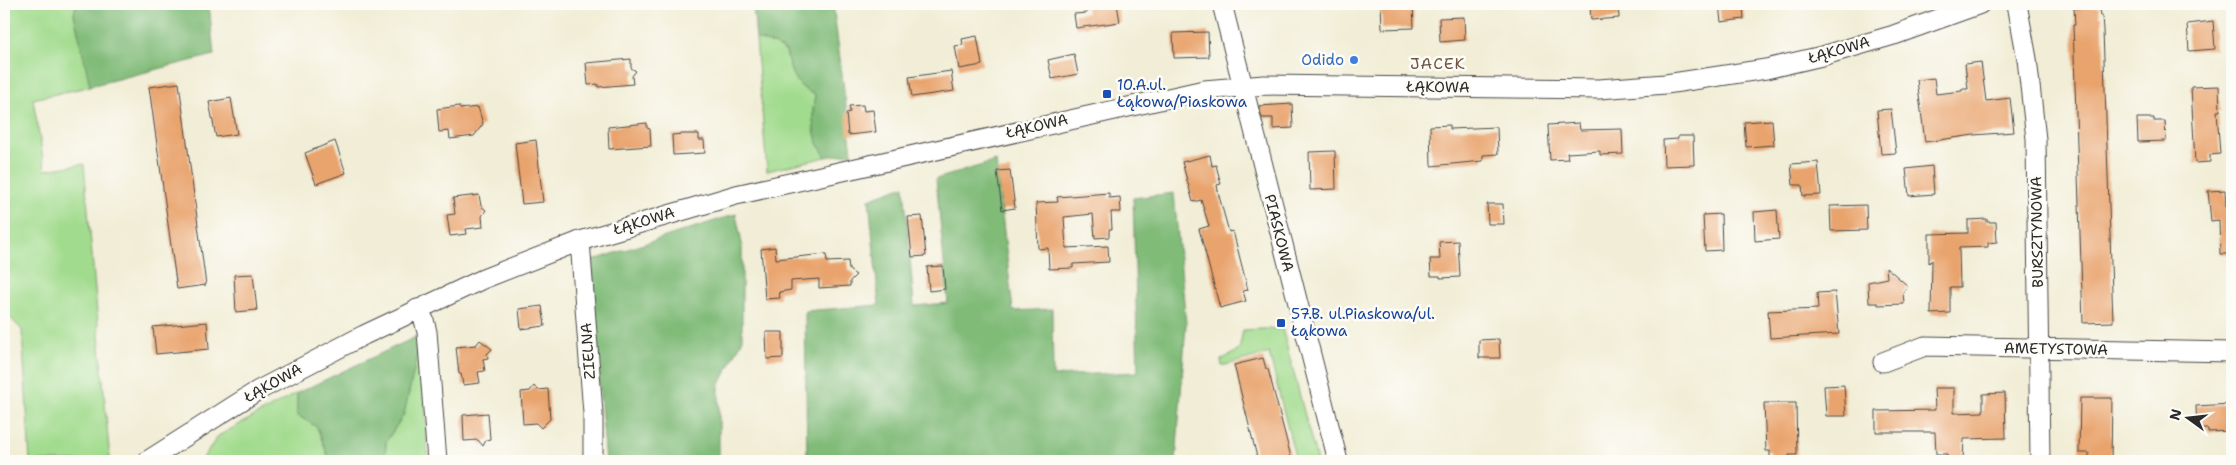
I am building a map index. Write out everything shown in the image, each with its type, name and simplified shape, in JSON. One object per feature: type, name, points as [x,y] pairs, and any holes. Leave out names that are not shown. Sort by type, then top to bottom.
[{"type":"street","name":"PIASKOWA","points":[[1222,4],[1338,461]]},
{"type":"street","name":"ŁĄKOWA","points":[[157,459],[257,391],[417,309],[532,258],[580,241],[736,194],[1204,90],[1242,86],[1599,89],[1666,84],[1766,70],[1894,35],[1980,4]]},
{"type":"street","name":"BURSZTYNOWA","points":[[2017,4],[2027,59],[2036,139],[2040,461]]},
{"type":"street","name":"ZIELNA","points":[[580,241],[593,412],[593,461]]},
{"type":"street","points":[[417,309],[424,320],[427,332],[437,461]]},
{"type":"street","name":"AMETYSTOWA","points":[[1883,362],[1925,346],[2232,352]]},
{"type":"green space","points":[[4,4],[76,4],[74,14],[92,86],[33,99],[45,170],[84,164],[110,461],[30,461],[22,330],[4,311]]},
{"type":"green space","points":[[76,4],[209,4],[214,55],[90,86],[74,14]]},
{"type":"green space","points":[[753,4],[833,4],[852,153],[826,157],[821,150],[815,135],[813,119],[815,95],[802,87],[794,78],[786,51],[774,44],[756,39]]},
{"type":"green space","points":[[756,39],[774,44],[786,52],[794,78],[802,87],[815,95],[813,119],[815,135],[826,157],[767,171]]},
{"type":"green space","points":[[996,161],[1013,311],[1052,309],[1053,376],[1138,372],[1133,198],[1174,193],[1186,324],[1176,461],[807,461],[805,311],[879,305],[869,199],[904,186],[914,306],[948,303],[936,179]]},
{"type":"green space","points":[[736,214],[742,244],[742,341],[719,386],[719,461],[606,461],[588,262]]},
{"type":"green space","points":[[1282,328],[1317,461],[1296,461],[1269,353],[1222,366],[1221,360],[1239,350],[1243,330]]},
{"type":"green space","points":[[422,334],[428,461],[385,461],[386,442],[404,414]]},
{"type":"green space","points":[[422,334],[404,414],[386,442],[385,461],[330,461],[317,427],[297,415],[297,393]]},
{"type":"green space","points":[[297,393],[297,415],[317,427],[330,461],[201,461],[218,436]]},
{"type":"building","points":[[1117,4],[1120,22],[1076,28],[1074,14],[1087,13],[1086,6]]},
{"type":"building","points":[[1381,4],[1413,4],[1414,28],[1382,29]]},
{"type":"building","points":[[1618,4],[1619,18],[1591,20],[1590,6]]},
{"type":"building","points":[[1719,4],[1743,4],[1744,19],[1721,22]]},
{"type":"building","points":[[2099,7],[2103,30],[2113,322],[2083,323],[2073,25],[2075,25],[2074,8]]},
{"type":"building","points":[[1464,17],[1465,40],[1440,42],[1439,18]]},
{"type":"building","points":[[2213,21],[2215,49],[2189,51],[2187,24]]},
{"type":"building","points":[[1208,32],[1209,57],[1174,58],[1173,33]]},
{"type":"building","points":[[977,36],[982,65],[959,69],[955,46],[963,45],[962,39]]},
{"type":"building","points":[[1074,54],[1078,74],[1052,79],[1048,60]]},
{"type":"building","points":[[631,59],[631,68],[636,71],[632,76],[633,84],[598,87],[598,84],[588,85],[586,63]]},
{"type":"building","points":[[1981,62],[1986,101],[2010,98],[2014,132],[1925,142],[1917,80],[1934,78],[1936,94],[1962,91],[1962,89],[1968,89],[1965,64]]},
{"type":"building","points":[[951,71],[954,91],[912,97],[909,77]]},
{"type":"building","points":[[179,83],[206,285],[177,289],[149,87]]},
{"type":"building","points":[[2219,86],[2220,111],[2217,111],[2220,154],[2210,155],[2210,162],[2195,163],[2191,87]]},
{"type":"building","points":[[231,98],[237,134],[216,137],[209,102]]},
{"type":"building","points":[[1292,104],[1293,128],[1273,129],[1273,118],[1262,118],[1259,106]]},
{"type":"building","points":[[863,105],[864,111],[873,110],[876,132],[848,135],[846,113],[850,112],[849,106]]},
{"type":"building","points":[[459,106],[460,109],[478,107],[483,124],[474,136],[450,139],[449,131],[439,132],[437,109]]},
{"type":"building","points":[[1891,109],[1896,153],[1881,154],[1877,110]]},
{"type":"building","points":[[2137,118],[2154,118],[2154,121],[2165,121],[2166,141],[2138,142]]},
{"type":"building","points":[[1772,120],[1774,145],[1746,147],[1744,122]]},
{"type":"building","points":[[647,123],[647,128],[650,129],[651,146],[609,149],[608,127]]},
{"type":"building","points":[[1579,123],[1580,130],[1622,129],[1623,154],[1600,155],[1600,151],[1567,153],[1568,159],[1550,160],[1548,125]]},
{"type":"building","points":[[1450,125],[1450,129],[1497,127],[1498,154],[1483,155],[1483,161],[1431,166],[1430,126]]},
{"type":"building","points":[[699,134],[699,140],[704,140],[705,153],[673,155],[672,135]]},
{"type":"building","points":[[1678,136],[1693,136],[1694,165],[1664,166],[1663,140],[1678,139]]},
{"type":"building","points":[[536,140],[543,202],[522,204],[515,143]]},
{"type":"building","points":[[335,141],[346,173],[316,184],[305,153]]},
{"type":"building","points":[[1335,151],[1336,189],[1310,190],[1309,152]]},
{"type":"building","points":[[1210,155],[1212,166],[1216,165],[1221,184],[1217,185],[1219,196],[1229,232],[1233,231],[1248,290],[1243,291],[1246,301],[1220,308],[1199,229],[1209,226],[1201,200],[1193,202],[1182,162]]},
{"type":"building","points":[[1818,162],[1821,195],[1803,196],[1802,185],[1793,185],[1791,164]]},
{"type":"building","points":[[1932,166],[1934,194],[1909,196],[1906,169]]},
{"type":"building","points":[[1010,170],[1015,208],[1002,210],[997,171]]},
{"type":"building","points":[[2225,190],[2226,206],[2232,205],[2232,254],[2220,254],[2219,220],[2211,221],[2208,191]]},
{"type":"building","points":[[1109,193],[1109,198],[1120,197],[1121,212],[1111,212],[1112,229],[1109,229],[1109,237],[1095,238],[1093,214],[1064,217],[1066,248],[1108,246],[1109,262],[1073,264],[1073,268],[1049,269],[1048,248],[1038,249],[1036,203],[1058,202],[1057,197]]},
{"type":"building","points":[[479,195],[481,206],[486,210],[482,216],[483,227],[466,229],[467,234],[450,236],[447,215],[455,214],[453,198]]},
{"type":"building","points":[[1487,204],[1503,204],[1504,224],[1488,224]]},
{"type":"building","points":[[1866,205],[1867,230],[1831,231],[1830,206]]},
{"type":"building","points":[[1777,210],[1779,239],[1755,241],[1754,212]]},
{"type":"building","points":[[1721,214],[1722,250],[1705,251],[1703,215]]},
{"type":"building","points":[[922,216],[926,256],[912,257],[908,217]]},
{"type":"building","points":[[1987,219],[1987,222],[1996,222],[1997,242],[1988,243],[1988,247],[1959,248],[1960,287],[1950,287],[1950,313],[1931,314],[1932,260],[1929,263],[1929,234],[1968,233],[1968,220]]},
{"type":"building","points":[[1458,241],[1460,277],[1440,278],[1440,276],[1431,276],[1430,259],[1440,259],[1439,242]]},
{"type":"building","points":[[775,247],[776,259],[826,254],[827,262],[848,261],[849,270],[856,275],[850,281],[850,286],[819,288],[819,279],[791,281],[791,290],[779,292],[780,298],[765,299],[761,249]]},
{"type":"building","points":[[943,266],[945,289],[929,291],[927,267]]},
{"type":"building","points":[[1886,267],[1908,286],[1903,292],[1904,304],[1878,305],[1878,303],[1869,303],[1868,282],[1887,278]]},
{"type":"building","points":[[253,274],[257,310],[236,312],[234,275]]},
{"type":"building","points":[[1835,292],[1839,334],[1770,338],[1768,311],[1818,309],[1817,293]]},
{"type":"building","points":[[542,306],[545,326],[521,329],[519,309]]},
{"type":"building","points":[[207,322],[209,349],[156,354],[153,327]]},
{"type":"building","points":[[766,332],[783,332],[783,358],[767,359]]},
{"type":"building","points":[[1499,339],[1500,358],[1479,358],[1479,340]]},
{"type":"building","points":[[480,340],[492,349],[487,354],[488,358],[483,359],[485,371],[478,372],[480,383],[463,385],[461,374],[459,374],[456,347],[476,345]]},
{"type":"building","points":[[1263,358],[1266,369],[1268,369],[1292,461],[1258,461],[1234,365]]},
{"type":"building","points":[[1844,385],[1846,416],[1826,416],[1824,386]]},
{"type":"building","points":[[534,386],[538,390],[548,389],[550,419],[541,428],[536,423],[523,424],[521,392],[530,391]]},
{"type":"building","points":[[1934,388],[1954,388],[1954,413],[1983,412],[1983,394],[2005,393],[2006,438],[1964,439],[1963,460],[1947,461],[1947,454],[1936,454],[1935,432],[1876,432],[1876,411],[1935,410]]},
{"type":"building","points":[[2080,398],[2112,398],[2111,461],[2089,461],[2089,453],[2079,453]]},
{"type":"building","points":[[1764,403],[1796,403],[1797,455],[1789,455],[1789,461],[1770,461],[1770,451],[1766,451]]},
{"type":"building","points":[[2232,404],[2232,431],[2208,432],[2208,429],[2197,429],[2196,406]]},
{"type":"building","points":[[488,413],[490,439],[486,440],[483,446],[478,440],[464,441],[463,415]]},
{"type":"place","name":"Odido","points":[[1354,60]]},
{"type":"place","name":"10.A.ul. Łąkowa/Piaskowa","points":[[1107,94]]},
{"type":"place","name":"57.B. ul.Piaskowa/ul. Łąkowa","points":[[1281,323]]},
{"type":"district","name":"JACEK","points":[[1438,63]]}]
